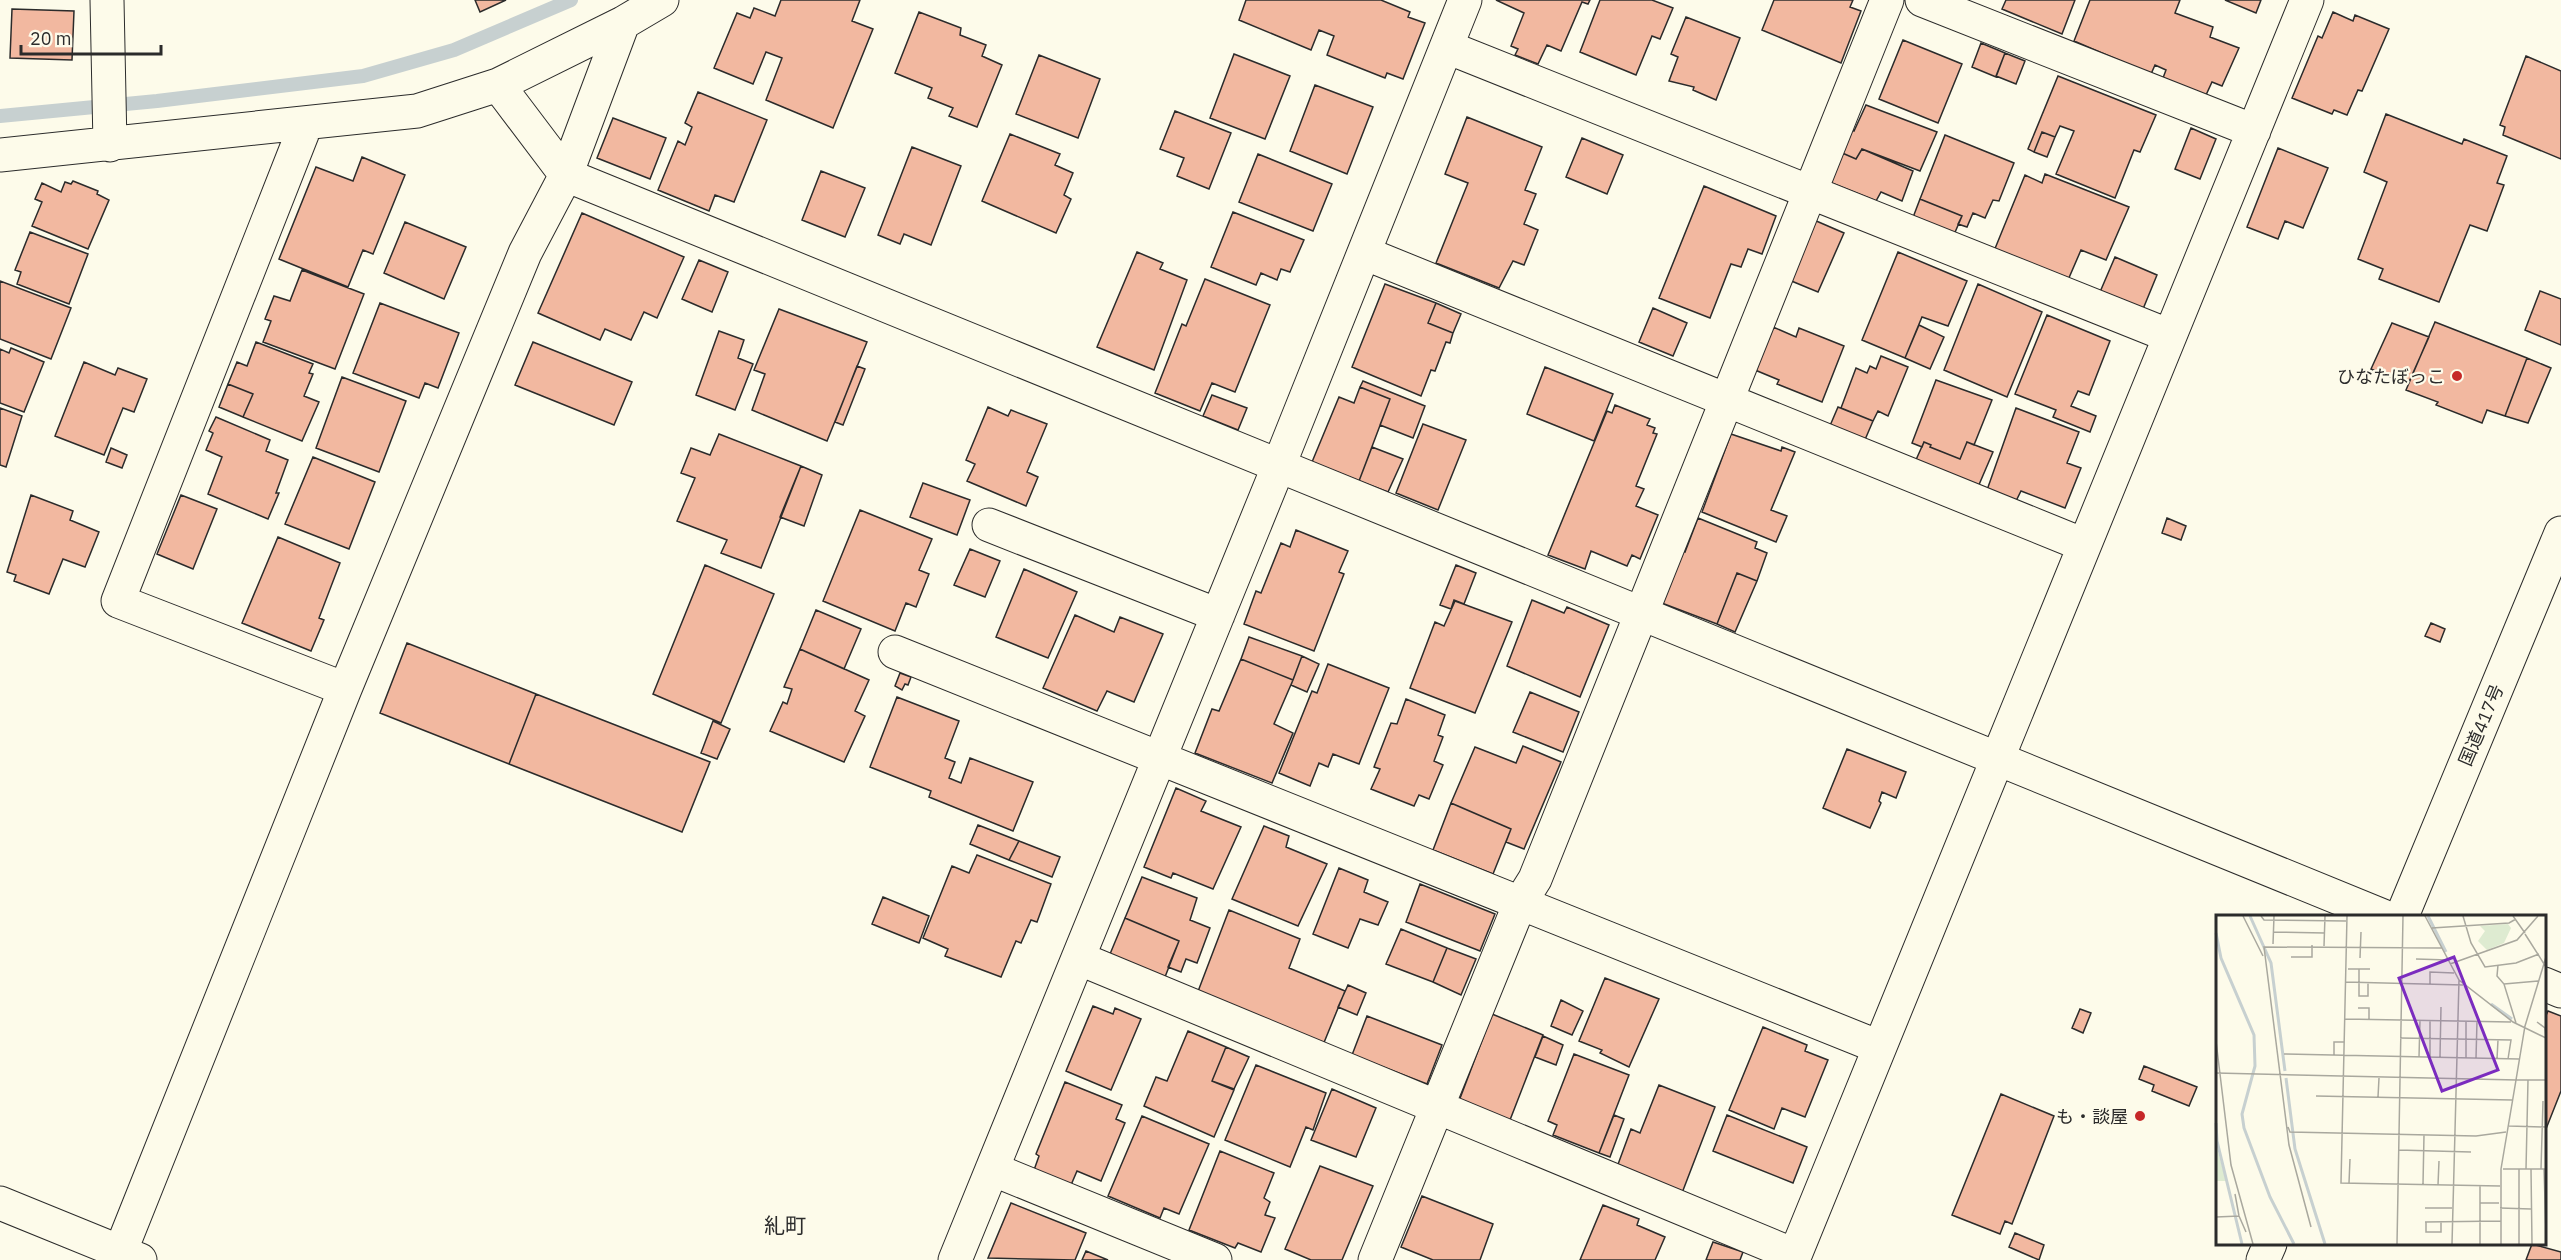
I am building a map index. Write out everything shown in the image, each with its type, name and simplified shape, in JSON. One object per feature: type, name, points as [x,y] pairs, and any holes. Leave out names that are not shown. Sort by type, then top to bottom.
[{"type":"main road","points":[[107,0],[110,132]]},
{"type":"main road","points":[[1,158],[110,132],[306,123],[417,111],[498,86],[623,23],[662,0]]},
{"type":"main road","points":[[955,1260],[1466,0]]},
{"type":"main road","points":[[1375,1260],[1520,903],[1535,879],[1887,0]]},
{"type":"main road","points":[[1922,0],[2254,131]]},
{"type":"main road","points":[[1078,958],[1793,1258],[2307,0]]},
{"type":"main road","points":[[0,1203],[126,1257],[345,689],[525,253],[566,175],[623,23]]},
{"type":"main road","points":[[1447,47],[2170,336]]},
{"type":"main road","points":[[498,86],[566,175],[2381,915]]},
{"type":"main road","points":[[306,123],[117,601],[345,689]]},
{"type":"main road","points":[[1364,254],[2084,545]]},
{"type":"main road","points":[[989,525],[1218,615]]},
{"type":"main road","name":"国道417号","points":[[2402,915],[2561,533]]},
{"type":"main road","points":[[895,652],[1879,1047]]},
{"type":"main road","points":[[2546,985],[2561,991]]},
{"type":"main road","points":[[992,1169],[1215,1260]]},
{"type":"main road","points":[[2263,1260],[2270,1245]]},
{"type":"building","points":[[475,0],[506,0],[480,12]]},
{"type":"building","points":[[781,0],[860,0],[852,21],[873,29],[833,128],[766,100],[782,58],[766,52],[753,84],[714,68],[737,13],[750,18],[754,8],[775,16]]},
{"type":"building","points":[[1246,0],[1381,0],[1410,12],[1408,17],[1425,23],[1403,79],[1387,73],[1385,78],[1327,55],[1334,36],[1319,30],[1311,50],[1239,20]]},
{"type":"building","points":[[1496,0],[1590,0],[1588,4],[1582,2],[1561,51],[1547,45],[1538,64],[1515,55],[1518,49],[1511,46],[1524,13]]},
{"type":"building","points":[[1600,0],[1652,0],[1673,8],[1660,39],[1652,36],[1636,75],[1580,52]]},
{"type":"building","points":[[1774,0],[1853,0],[1850,7],[1861,11],[1841,63],[1762,30]]},
{"type":"building","points":[[2006,0],[2075,0],[2062,34],[2002,9]]},
{"type":"building","points":[[2090,0],[2180,0],[2175,13],[2213,27],[2210,37],[2239,48],[2222,86],[2212,82],[2206,95],[2163,78],[2166,70],[2155,65],[2151,74],[2074,41]]},
{"type":"building","points":[[2225,0],[2261,0],[2256,13]]},
{"type":"building","points":[[12,9],[74,11],[72,60],[10,58]]},
{"type":"building","points":[[919,12],[961,28],[960,35],[986,45],[982,56],[1002,65],[977,127],[949,116],[953,108],[928,98],[932,88],[895,73]]},
{"type":"building","points":[[2333,12],[2353,21],[2355,15],[2389,29],[2362,91],[2358,90],[2347,115],[2334,110],[2332,114],[2292,98],[2318,36],[2322,38]]},
{"type":"building","points":[[1686,17],[1740,38],[1716,100],[1693,90],[1694,87],[1669,81],[1678,57],[1671,54]]},
{"type":"building","points":[[1903,40],[1962,64],[1938,123],[1879,99]]},
{"type":"building","points":[[1981,43],[2005,53],[1996,77],[1972,67]]},
{"type":"building","points":[[2005,53],[2025,61],[2016,84],[1996,76]]},
{"type":"building","points":[[1234,54],[1290,76],[1265,139],[1210,118]]},
{"type":"building","points":[[1039,55],[1100,79],[1078,138],[1016,114]]},
{"type":"building","points":[[2526,56],[2561,71],[2561,159],[2503,135],[2505,127],[2500,125]]},
{"type":"building","points":[[2058,76],[2156,115],[2140,152],[2134,150],[2115,198],[2056,174],[2074,131],[2060,126],[2055,137],[2042,132],[2034,152],[2028,149]]},
{"type":"building","points":[[1315,85],[1373,107],[1347,174],[1290,151]]},
{"type":"building","points":[[698,92],[767,120],[734,202],[715,195],[709,211],[658,190],[678,141],[685,145],[692,127],[685,123]]},
{"type":"building","points":[[1866,105],[1937,132],[1920,171],[1862,149],[1856,159],[1840,152],[1849,129],[1854,131]]},
{"type":"building","points":[[1175,111],[1231,133],[1209,189],[1177,176],[1184,158],[1160,149]]},
{"type":"building","points":[[2386,114],[2462,144],[2464,139],[2507,156],[2497,183],[2504,185],[2487,231],[2470,225],[2439,302],[2379,279],[2383,269],[2358,259],[2387,182],[2364,172]]},
{"type":"building","points":[[1467,117],[1542,147],[1525,190],[1536,194],[1524,224],[1538,230],[1524,265],[1513,261],[1499,288],[1436,263],[1468,183],[1445,174]]},
{"type":"building","points":[[613,118],[666,138],[650,179],[597,158]]},
{"type":"building","points":[[2191,128],[2216,139],[2200,179],[2175,169]]},
{"type":"building","points":[[2042,132],[2055,137],[2047,157],[2034,152]]},
{"type":"building","points":[[1010,134],[1060,154],[1055,165],[1073,173],[1064,195],[1071,199],[1056,233],[982,201]]},
{"type":"building","points":[[1945,135],[2014,163],[1999,201],[1993,200],[1985,218],[1973,213],[1967,227],[1958,224],[1962,216],[1920,199]]},
{"type":"building","points":[[1582,138],[1623,155],[1607,194],[1566,177]]},
{"type":"building","points":[[912,147],[961,166],[931,245],[904,234],[900,244],[878,235]]},
{"type":"building","points":[[2278,148],[2328,168],[2303,228],[2285,221],[2278,239],[2247,227]]},
{"type":"building","points":[[1862,149],[1913,171],[1902,201],[1881,192],[1876,201],[1829,182],[1840,152],[1856,159]]},
{"type":"building","points":[[1258,154],[1332,184],[1313,231],[1239,202]]},
{"type":"building","points":[[362,157],[405,175],[373,254],[363,250],[348,287],[279,259],[316,167],[353,181]]},
{"type":"building","points":[[821,171],[865,188],[845,237],[802,220]]},
{"type":"building","points":[[2045,174],[2129,207],[2106,260],[2081,250],[2068,280],[1994,251],[2025,175],[2042,183]]},
{"type":"building","points":[[73,181],[98,191],[97,194],[109,200],[88,249],[32,226],[42,202],[35,199],[42,183],[61,192],[65,182],[71,184]]},
{"type":"building","points":[[1704,186],[1776,216],[1762,254],[1748,249],[1741,267],[1731,264],[1710,318],[1659,298]]},
{"type":"building","points":[[1920,199],[1962,216],[1953,237],[1912,220]]},
{"type":"building","points":[[1233,212],[1304,240],[1290,272],[1281,269],[1277,280],[1261,273],[1256,285],[1211,267]]},
{"type":"building","points":[[582,213],[684,257],[657,318],[644,312],[631,340],[605,329],[600,340],[538,313]]},
{"type":"building","points":[[1814,220],[1844,233],[1818,292],[1789,280]]},
{"type":"building","points":[[405,222],[466,247],[444,299],[384,273]]},
{"type":"building","points":[[30,232],[88,254],[69,304],[17,284],[21,272],[15,270]]},
{"type":"building","points":[[1137,252],[1163,263],[1160,269],[1187,280],[1154,370],[1097,347]]},
{"type":"building","points":[[1898,252],[1967,281],[1948,326],[1922,317],[1905,358],[1862,340]]},
{"type":"building","points":[[2115,257],[2157,275],[2143,309],[2100,292]]},
{"type":"building","points":[[699,260],[728,272],[712,312],[682,299]]},
{"type":"building","points":[[302,270],[364,294],[335,369],[263,342],[271,321],[265,319],[274,296],[290,301]]},
{"type":"building","points":[[1205,279],[1270,305],[1235,392],[1212,383],[1200,411],[1155,393],[1182,324],[1186,326]]},
{"type":"building","points":[[0,281],[71,308],[51,359],[0,339]]},
{"type":"building","points":[[1385,284],[1436,303],[1428,323],[1453,333],[1450,343],[1446,342],[1435,371],[1431,370],[1421,396],[1352,367]]},
{"type":"building","points":[[1978,284],[2042,312],[2007,397],[1944,370]]},
{"type":"building","points":[[2540,291],[2561,299],[2561,345],[2525,330]]},
{"type":"building","points":[[380,303],[459,333],[438,388],[425,383],[419,398],[353,373]]},
{"type":"building","points":[[1436,303],[1461,314],[1453,333],[1428,323]]},
{"type":"building","points":[[1653,308],[1687,323],[1673,356],[1639,342]]},
{"type":"building","points":[[779,309],[867,342],[827,441],[752,410],[765,374],[754,370]]},
{"type":"building","points":[[2047,315],[2110,341],[2089,395],[2078,391],[2071,406],[2096,416],[2090,432],[2053,417],[2056,410],[2015,394]]},
{"type":"building","points":[[2435,322],[2527,358],[2505,416],[2487,410],[2482,423],[2436,405],[2438,402],[2406,390]]},
{"type":"building","points":[[2392,323],[2429,337],[2408,384],[2371,369]]},
{"type":"building","points":[[1919,325],[1944,337],[1930,369],[1905,358]]},
{"type":"building","points":[[1773,327],[1796,337],[1799,328],[1844,346],[1822,402],[1777,384],[1779,380],[1755,370]]},
{"type":"building","points":[[719,331],[744,340],[738,358],[753,364],[735,410],[696,395]]},
{"type":"building","points":[[256,342],[313,364],[309,373],[313,374],[304,396],[319,402],[302,441],[243,417],[253,394],[228,384],[237,362],[247,366]]},
{"type":"building","points":[[533,342],[632,382],[614,425],[515,385]]},
{"type":"building","points":[[11,348],[44,362],[24,412],[0,403],[0,349],[9,353]]},
{"type":"building","points":[[1881,356],[1908,367],[1888,416],[1878,411],[1873,421],[1841,408],[1856,368],[1867,373],[1870,366],[1876,369]]},
{"type":"building","points":[[2527,358],[2551,368],[2528,423],[2505,416]]},
{"type":"building","points":[[84,362],[115,375],[118,368],[147,379],[134,412],[123,408],[104,455],[55,436]]},
{"type":"building","points":[[857,366],[865,369],[843,425],[835,422]]},
{"type":"building","points":[[1545,367],[1613,394],[1594,441],[1527,414]]},
{"type":"building","points":[[342,377],[406,401],[379,472],[316,448]]},
{"type":"building","points":[[1936,380],[1992,400],[1974,445],[1967,442],[1960,459],[1930,447],[1931,445],[1924,442],[1922,447],[1912,443]]},
{"type":"building","points":[[1363,381],[1425,406],[1413,438],[1380,425],[1390,399],[1360,387]]},
{"type":"building","points":[[228,384],[253,394],[243,417],[219,407]]},
{"type":"building","points":[[1360,387],[1390,399],[1359,481],[1312,462],[1339,397],[1354,403]]},
{"type":"building","points":[[1212,395],[1247,408],[1238,430],[1203,416]]},
{"type":"building","points":[[1615,405],[1650,419],[1647,425],[1655,428],[1653,433],[1657,434],[1636,486],[1644,489],[1636,506],[1658,515],[1640,559],[1632,555],[1627,566],[1591,551],[1585,569],[1548,555],[1607,411],[1612,413]]},
{"type":"building","points":[[988,407],[1008,416],[1011,410],[1047,424],[1027,472],[1038,477],[1026,506],[967,481],[975,464],[966,460]]},
{"type":"building","points":[[1838,407],[1873,421],[1864,442],[1829,428]]},
{"type":"building","points":[[0,408],[22,416],[6,467],[0,465]]},
{"type":"building","points":[[2016,408],[2079,432],[2067,463],[2081,468],[2065,508],[2021,491],[2016,501],[1987,490]]},
{"type":"building","points":[[216,417],[270,440],[266,451],[288,460],[276,493],[279,493],[268,519],[208,494],[222,457],[206,450],[213,433],[209,431]]},
{"type":"building","points":[[1423,424],[1466,440],[1438,510],[1396,493]]},
{"type":"building","points":[[719,434],[801,466],[761,568],[721,553],[727,540],[677,521],[695,478],[681,473],[691,448],[710,455]]},
{"type":"building","points":[[1731,434],[1781,451],[1782,447],[1795,452],[1771,510],[1787,516],[1776,542],[1702,512]]},
{"type":"building","points":[[1924,442],[1931,445],[1930,447],[1960,459],[1967,442],[1993,452],[1978,487],[1915,462]]},
{"type":"building","points":[[1372,447],[1403,459],[1388,492],[1359,481]]},
{"type":"building","points":[[111,448],[127,455],[122,468],[106,462]]},
{"type":"building","points":[[313,457],[375,482],[349,549],[285,524]]},
{"type":"building","points":[[801,466],[822,475],[804,526],[780,517]]},
{"type":"building","points":[[923,483],[970,500],[957,535],[910,517]]},
{"type":"building","points":[[31,495],[73,511],[70,520],[99,532],[85,567],[63,559],[49,594],[14,581],[16,575],[7,572]]},
{"type":"building","points":[[181,495],[217,509],[193,569],[157,554]]},
{"type":"building","points":[[860,510],[932,539],[919,570],[929,574],[916,607],[906,603],[895,631],[823,601]]},
{"type":"building","points":[[1698,518],[1757,542],[1755,548],[1767,553],[1757,581],[1737,573],[1717,624],[1659,602],[1679,550],[1685,552]]},
{"type":"building","points":[[2167,518],[2186,526],[2181,540],[2162,533]]},
{"type":"building","points":[[1296,530],[1348,551],[1339,572],[1344,574],[1314,651],[1244,624],[1256,591],[1261,593],[1281,543],[1290,547]]},
{"type":"building","points":[[278,537],[340,563],[319,618],[324,620],[311,651],[242,623]]},
{"type":"building","points":[[970,549],[1000,561],[985,597],[954,585]]},
{"type":"building","points":[[705,565],[774,594],[721,723],[653,694]]},
{"type":"building","points":[[1456,565],[1476,573],[1464,604],[1454,600],[1451,609],[1440,605]]},
{"type":"building","points":[[1024,569],[1077,592],[1048,658],[996,637]]},
{"type":"building","points":[[1737,573],[1757,581],[1735,632],[1717,624]]},
{"type":"building","points":[[1532,600],[1564,613],[1567,607],[1609,625],[1580,697],[1507,666]]},
{"type":"building","points":[[1455,601],[1512,622],[1475,713],[1410,688],[1435,622],[1444,626]]},
{"type":"building","points":[[816,610],[861,629],[844,669],[800,649]]},
{"type":"building","points":[[1075,615],[1114,632],[1120,617],[1163,634],[1134,702],[1107,691],[1097,711],[1043,688]]},
{"type":"building","points":[[2431,623],[2445,629],[2440,642],[2425,636]]},
{"type":"building","points":[[1249,637],[1302,656],[1293,680],[1241,659]]},
{"type":"building","points":[[407,643],[536,694],[509,764],[380,713]]},
{"type":"building","points":[[800,649],[869,680],[855,711],[865,716],[844,762],[770,731],[783,702],[787,704],[792,689],[784,687]]},
{"type":"building","points":[[1302,656],[1319,664],[1307,692],[1291,685]]},
{"type":"building","points":[[1241,659],[1293,680],[1274,724],[1293,733],[1272,783],[1195,753],[1212,709],[1219,711]]},
{"type":"building","points":[[1328,664],[1389,688],[1359,764],[1333,754],[1328,767],[1319,763],[1310,786],[1279,773],[1312,691],[1317,693]]},
{"type":"building","points":[[900,673],[911,677],[908,685],[905,684],[902,690],[895,686]]},
{"type":"building","points":[[1530,692],[1579,712],[1563,752],[1513,732]]},
{"type":"building","points":[[536,694],[710,762],[682,832],[509,764]]},
{"type":"building","points":[[897,697],[959,721],[945,758],[955,762],[949,778],[961,783],[970,758],[1033,782],[1013,831],[929,797],[931,791],[870,767]]},
{"type":"building","points":[[1406,699],[1445,715],[1438,735],[1443,737],[1434,761],[1443,765],[1429,799],[1419,795],[1414,806],[1371,789],[1380,769],[1374,767],[1391,723],[1397,724]]},
{"type":"building","points":[[713,721],[730,729],[717,759],[701,753]]},
{"type":"building","points":[[1523,746],[1561,762],[1524,849],[1506,842],[1511,829],[1451,803],[1475,747],[1516,763]]},
{"type":"building","points":[[1847,749],[1906,772],[1896,798],[1882,792],[1879,801],[1881,803],[1870,828],[1823,808]]},
{"type":"building","points":[[1176,788],[1206,801],[1201,811],[1241,827],[1213,889],[1173,873],[1171,878],[1144,867]]},
{"type":"building","points":[[1451,803],[1511,829],[1493,874],[1433,850]]},
{"type":"building","points":[[978,825],[1019,841],[1009,860],[970,844]]},
{"type":"building","points":[[1264,826],[1289,836],[1286,847],[1327,864],[1298,926],[1232,899]]},
{"type":"building","points":[[1019,841],[1060,857],[1052,877],[1009,860]]},
{"type":"building","points":[[977,855],[1051,884],[1037,922],[1031,920],[1021,943],[1016,941],[1001,977],[945,956],[948,949],[923,938],[952,866],[969,873]]},
{"type":"building","points":[[1339,868],[1368,880],[1364,892],[1388,902],[1378,925],[1360,919],[1348,948],[1313,934]]},
{"type":"building","points":[[1142,877],[1197,898],[1190,920],[1210,928],[1197,963],[1186,959],[1181,972],[1168,967],[1179,941],[1125,918]]},
{"type":"building","points":[[1420,884],[1495,914],[1480,951],[1406,922]]},
{"type":"building","points":[[883,897],[929,916],[919,943],[872,924]]},
{"type":"building","points":[[1229,910],[1300,939],[1289,968],[1345,991],[1323,1045],[1197,994]]},
{"type":"building","points":[[1125,918],[1179,941],[1165,977],[1110,954]]},
{"type":"building","points":[[1401,929],[1447,948],[1433,982],[1386,964]]},
{"type":"building","points":[[1447,948],[1476,959],[1461,995],[1433,982]]},
{"type":"building","points":[[1605,978],[1659,999],[1629,1067],[1600,1053],[1602,1050],[1579,1041]]},
{"type":"building","points":[[1348,985],[1366,993],[1357,1015],[1338,1007]]},
{"type":"building","points":[[1561,1000],[1583,1011],[1572,1035],[1551,1026]]},
{"type":"building","points":[[1093,1006],[1113,1014],[1115,1008],[1141,1019],[1111,1090],[1066,1071]]},
{"type":"building","points":[[2080,1009],[2091,1013],[2083,1033],[2072,1028]]},
{"type":"building","points":[[2548,1011],[2561,1016],[2561,1091],[2546,1129],[2546,1016]]},
{"type":"building","points":[[1492,1014],[1543,1035],[1510,1120],[1459,1101]]},
{"type":"building","points":[[1367,1016],[1442,1045],[1427,1084],[1352,1055]]},
{"type":"building","points":[[1763,1027],[1807,1045],[1805,1051],[1828,1060],[1805,1117],[1782,1108],[1774,1129],[1729,1110]]},
{"type":"building","points":[[1188,1031],[1226,1047],[1212,1081],[1234,1090],[1214,1137],[1144,1106],[1156,1077],[1167,1081]]},
{"type":"building","points":[[1543,1036],[1563,1045],[1556,1065],[1535,1057]]},
{"type":"building","points":[[1226,1047],[1249,1057],[1234,1089],[1212,1081]]},
{"type":"building","points":[[1574,1054],[1629,1075],[1599,1153],[1553,1135],[1557,1125],[1548,1121]]},
{"type":"building","points":[[1256,1065],[1326,1093],[1313,1130],[1306,1127],[1290,1167],[1225,1140]]},
{"type":"building","points":[[2144,1066],[2197,1087],[2189,1106],[2152,1091],[2154,1085],[2139,1079]]},
{"type":"building","points":[[1065,1082],[1122,1105],[1116,1119],[1125,1123],[1101,1181],[1077,1171],[1071,1185],[1034,1170],[1039,1156],[1036,1154]]},
{"type":"building","points":[[1659,1085],[1715,1107],[1682,1193],[1617,1167],[1631,1129],[1640,1133]]},
{"type":"building","points":[[1332,1089],[1376,1108],[1356,1157],[1311,1140]]},
{"type":"building","points":[[2001,1094],[2054,1116],[2012,1224],[2005,1221],[2000,1234],[1952,1215]]},
{"type":"building","points":[[1614,1115],[1624,1119],[1610,1157],[1599,1153]]},
{"type":"building","points":[[1727,1115],[1807,1147],[1793,1183],[1713,1151]]},
{"type":"building","points":[[1142,1116],[1209,1144],[1179,1214],[1164,1208],[1160,1218],[1108,1196]]},
{"type":"building","points":[[1220,1151],[1274,1173],[1264,1198],[1270,1202],[1265,1215],[1275,1218],[1261,1252],[1238,1243],[1235,1248],[1189,1230]]},
{"type":"building","points":[[1320,1166],[1373,1186],[1342,1260],[1311,1260],[1285,1249]]},
{"type":"building","points":[[1422,1196],[1493,1224],[1480,1260],[1433,1260],[1401,1247]]},
{"type":"building","points":[[1011,1203],[1086,1233],[1075,1260],[988,1258]]},
{"type":"building","points":[[1603,1205],[1639,1219],[1637,1225],[1665,1237],[1655,1260],[1580,1260]]},
{"type":"building","points":[[2015,1233],[2044,1245],[2039,1260],[2009,1247]]},
{"type":"building","points":[[1713,1242],[1743,1252],[1740,1260],[1706,1260]]},
{"type":"building","points":[[2532,1245],[2561,1252],[2561,1260],[2526,1260]]},
{"type":"building","points":[[1086,1251],[1108,1260],[1082,1260]]},
{"type":"waterway","points":[[0,116],[157,101],[363,76],[454,50],[571,0]]},
{"type":"place","name":"ひなたぼっこ","points":[[2457,376]]},
{"type":"place","name":"も・談屋","points":[[2140,1116]]},
{"type":"district","name":"糺町","points":[[785,1225]]}]
